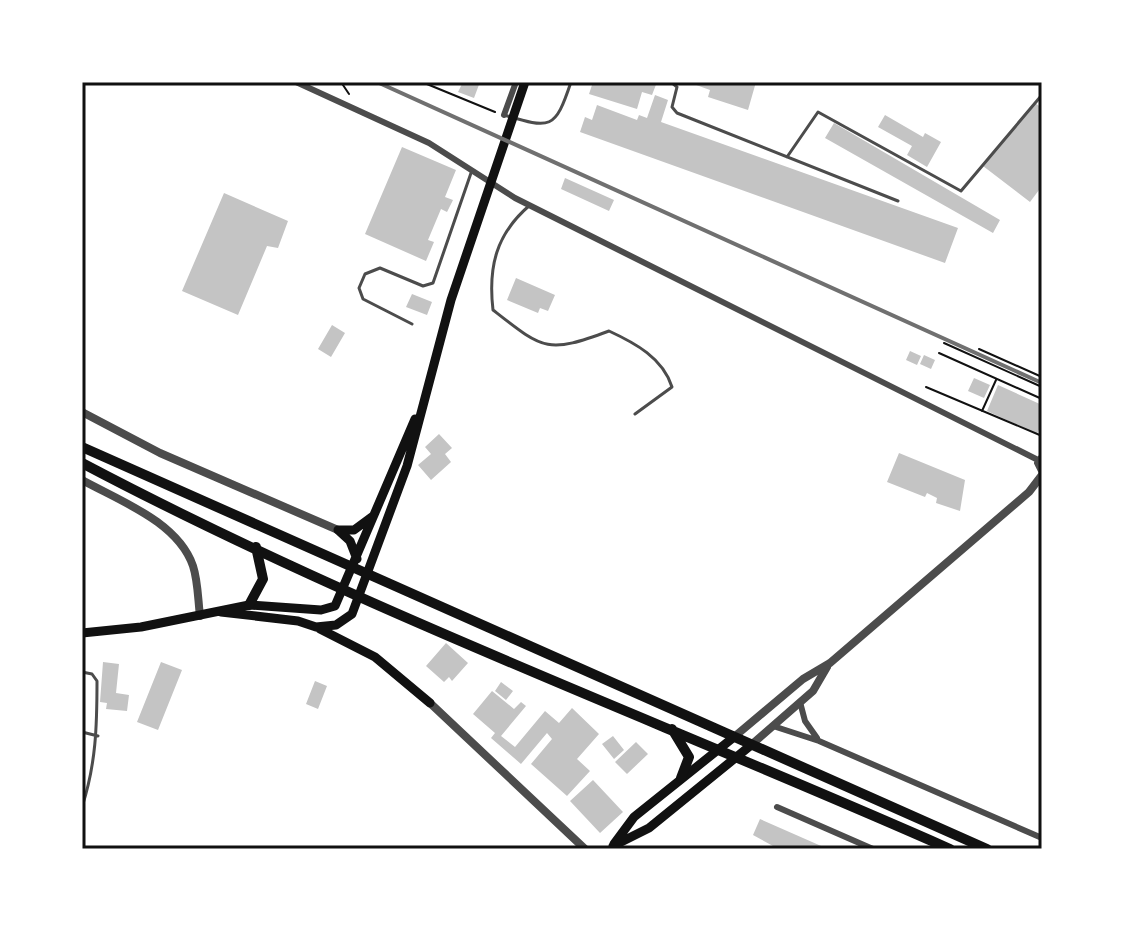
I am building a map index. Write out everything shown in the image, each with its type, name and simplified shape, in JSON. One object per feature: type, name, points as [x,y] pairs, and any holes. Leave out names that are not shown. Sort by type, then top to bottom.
[{"type":"main road","points":[[316,627],[347,619],[368,577],[407,466],[435,370],[451,300],[525,82]]},
{"type":"main road","points":[[82,633],[200,616],[249,605],[327,610],[335,606],[426,396]]},
{"type":"main road","points":[[82,447],[355,564],[368,577],[987,849]]},
{"type":"main road","points":[[82,463],[344,589],[950,849]]},
{"type":"main road","points":[[338,530],[354,530],[374,515]]},
{"type":"main road","points":[[338,530],[350,541],[355,564]]},
{"type":"main road","points":[[249,605],[263,579],[256,547]]},
{"type":"main road","points":[[221,612],[298,621],[316,627],[375,657],[430,703]]},
{"type":"main road","points":[[671,728],[689,757],[681,778]]},
{"type":"main road","points":[[611,848],[634,817],[734,737]]},
{"type":"main road","points":[[611,848],[649,828],[750,746]]},
{"type":"street","points":[[296,82],[429,143],[530,205],[1040,458],[1042,474],[1029,492],[830,663],[803,679],[734,737]]},
{"type":"street","points":[[504,115],[516,82]]},
{"type":"street","points":[[82,412],[160,453],[338,530]]},
{"type":"street","points":[[82,480],[138,511],[179,543],[193,566],[200,616]]},
{"type":"street","points":[[750,746],[813,691],[830,663]]},
{"type":"street","points":[[800,701],[810,729],[819,741]]},
{"type":"street","points":[[430,703],[585,849]]},
{"type":"street","points":[[773,726],[819,741],[1042,838]]},
{"type":"street","points":[[777,807],[873,849]]},
{"type":"lane","points":[[504,115],[542,126],[557,119],[571,82]]},
{"type":"lane","points":[[671,82],[677,87],[672,107],[677,113],[898,201]]},
{"type":"lane","points":[[787,157],[818,112],[961,191],[1041,96]]},
{"type":"lane","points":[[412,324],[363,299],[359,288],[362,277],[370,270],[380,268],[423,286],[433,283],[472,169]]},
{"type":"lane","points":[[530,205],[513,220],[496,248],[489,280],[493,310],[530,341],[566,346],[609,331],[642,347],[669,376],[672,387],[635,414]]},
{"type":"lane","points":[[82,672],[92,674],[97,681],[98,736],[94,768],[82,807]]},
{"type":"lane","points":[[82,732],[98,736]]},
{"type":"path","points":[[422,82],[504,115]]},
{"type":"path","points":[[944,343],[1042,387]]},
{"type":"path","points":[[979,349],[1042,377]]},
{"type":"path","points":[[939,353],[1042,399]]},
{"type":"path","points":[[982,412],[997,379]]},
{"type":"path","points":[[926,387],[1042,436]]},
{"type":"building","points":[[463,82],[480,82],[474,98],[458,92]]},
{"type":"building","points":[[593,82],[657,82],[652,95],[642,92],[637,109],[589,94]]},
{"type":"building","points":[[688,82],[756,82],[748,110],[708,97],[710,90]]},
{"type":"building","points":[[655,95],[668,100],[661,122],[958,228],[945,263],[580,132],[585,117],[592,120],[597,105],[637,120],[639,115],[647,118]]},
{"type":"building","points":[[1035,103],[1042,108],[1042,186],[1030,202],[983,166]]},
{"type":"building","points":[[885,115],[923,137],[925,133],[941,142],[927,167],[907,155],[912,146],[878,127]]},
{"type":"building","points":[[834,123],[1000,220],[993,233],[825,138]]},
{"type":"building","points":[[402,147],[456,170],[445,197],[453,200],[447,212],[441,209],[428,240],[434,242],[426,261],[365,234]]},
{"type":"building","points":[[565,178],[614,200],[609,211],[561,189]]},
{"type":"building","points":[[224,193],[288,221],[278,248],[267,246],[238,315],[182,291]]},
{"type":"building","points":[[516,278],[555,295],[548,311],[540,308],[538,313],[507,300]]},
{"type":"building","points":[[412,294],[432,302],[427,315],[406,307]]},
{"type":"building","points":[[332,325],[345,333],[331,357],[318,349]]},
{"type":"building","points":[[910,351],[921,356],[917,365],[906,360]]},
{"type":"building","points":[[924,355],[935,360],[931,369],[920,364]]},
{"type":"building","points":[[974,378],[990,385],[984,398],[968,391]]},
{"type":"building","points":[[998,385],[1042,405],[1042,423],[1037,434],[987,411]]},
{"type":"building","points":[[439,434],[452,448],[445,454],[451,462],[431,480],[418,465],[431,454],[425,447]]},
{"type":"building","points":[[899,453],[965,480],[960,511],[936,503],[937,498],[927,493],[925,497],[887,482]]},
{"type":"building","points":[[446,643],[468,663],[452,681],[449,677],[444,682],[426,666]]},
{"type":"building","points":[[103,662],[119,664],[116,693],[129,695],[127,711],[106,709],[107,703],[100,702]]},
{"type":"building","points":[[161,662],[182,670],[158,730],[137,722]]},
{"type":"building","points":[[315,681],[327,686],[318,709],[306,704]]},
{"type":"building","points":[[501,682],[513,691],[506,700],[495,691]]},
{"type":"building","points":[[492,691],[514,709],[521,702],[526,706],[501,736],[515,747],[545,711],[559,723],[572,708],[599,734],[577,759],[590,771],[567,796],[531,764],[552,739],[547,733],[521,764],[491,738],[495,733],[473,714]]},
{"type":"building","points":[[613,736],[624,750],[614,759],[602,744]]},
{"type":"building","points":[[636,742],[648,754],[627,774],[615,762]]},
{"type":"building","points":[[593,780],[623,812],[600,833],[570,801]]},
{"type":"building","points":[[760,819],[828,849],[781,849],[773,846],[753,835]]},
{"type":"railway","points":[[377,82],[1042,383]]}]
